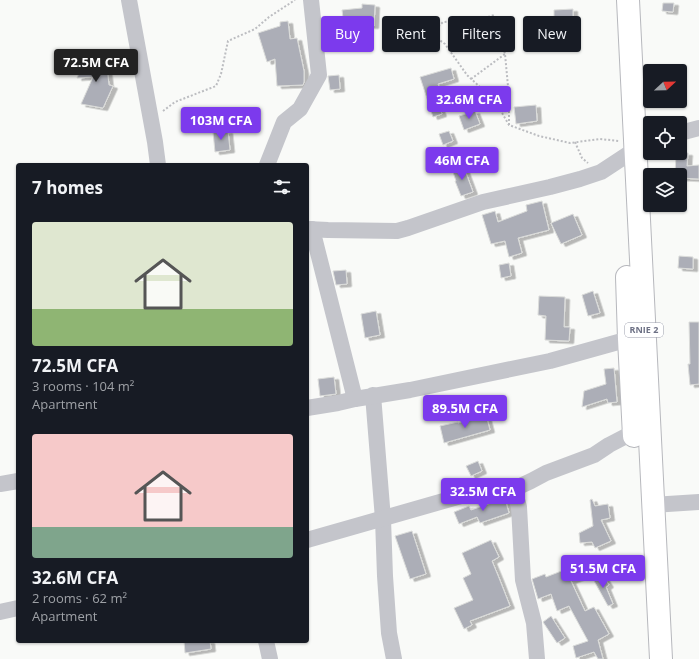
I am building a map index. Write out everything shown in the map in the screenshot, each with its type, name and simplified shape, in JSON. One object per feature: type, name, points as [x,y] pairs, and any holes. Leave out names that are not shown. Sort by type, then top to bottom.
[{"type":"highway","name":"RNIE 2","points":[[615,0],[633,148],[629,339],[645,659]]},
{"type":"highway","name":"RNIE 2","points":[[628,0],[633,148],[660,659]]},
{"type":"street","points":[[129,0],[158,163]]},
{"type":"street","points":[[268,163],[284,122],[300,109],[318,74],[311,0]]},
{"type":"street","points":[[687,132],[699,128]]},
{"type":"street","points":[[355,399],[309,229],[398,231],[487,201],[550,187],[601,172],[633,148]]},
{"type":"street","points":[[309,408],[373,395],[410,390],[550,361],[629,339]]},
{"type":"street","points":[[373,395],[383,519],[388,626],[394,659]]},
{"type":"street","points":[[309,539],[476,492],[514,489],[546,473],[594,455],[634,432]]},
{"type":"street","points":[[0,484],[16,481]]},
{"type":"street","points":[[514,489],[519,507],[523,580],[534,622],[537,659]]},
{"type":"street","points":[[652,505],[699,502]]},
{"type":"street","points":[[0,612],[16,608]]},
{"type":"street","points":[[266,643],[270,659]]},
{"type":"path","points":[[151,120],[175,102],[216,86],[221,74],[228,41],[255,29],[269,16],[295,0]]},
{"type":"path","points":[[509,125],[509,97],[505,54],[494,15],[478,20],[443,22],[431,34],[445,44],[467,75],[495,101],[509,125],[539,136],[570,143],[600,139],[633,148]]},
{"type":"path","points":[[471,79],[505,54]]},
{"type":"path","points":[[575,142],[582,158],[601,172]]},
{"type":"building","points":[[663,3],[674,3],[673,12],[662,11]]},
{"type":"building","points":[[362,4],[375,5],[374,26],[374,16],[343,16],[342,10],[362,8]]},
{"type":"building","points":[[573,9],[573,16],[554,16],[554,10]]},
{"type":"building","points":[[288,21],[290,39],[297,38],[304,71],[304,82],[303,85],[277,86],[275,59],[267,62],[258,33],[280,26],[280,22]]},
{"type":"building","points":[[106,59],[109,85],[113,86],[103,108],[81,104],[93,77],[77,78],[84,61]]},
{"type":"building","points":[[451,68],[454,79],[438,84],[444,101],[438,103],[442,114],[433,117],[420,77]]},
{"type":"building","points":[[339,75],[340,89],[330,90],[328,76]]},
{"type":"building","points":[[536,105],[537,121],[516,124],[514,107]]},
{"type":"building","points":[[475,111],[480,124],[464,130],[459,116]]},
{"type":"building","points":[[228,131],[230,150],[215,152],[213,132]]},
{"type":"building","points":[[449,131],[453,141],[443,145],[439,134]]},
{"type":"building","points":[[688,153],[687,166],[699,165],[699,179],[687,178],[687,168],[675,168],[676,160],[687,160]]},
{"type":"building","points":[[463,165],[473,192],[461,196],[452,169]]},
{"type":"building","points":[[542,201],[549,230],[518,238],[522,253],[509,257],[505,241],[491,244],[482,215],[495,211],[498,222],[527,211],[526,205]]},
{"type":"building","points":[[573,214],[582,235],[561,244],[551,223]]},
{"type":"building","points":[[679,256],[693,257],[693,269],[678,268]]},
{"type":"building","points":[[509,263],[511,276],[501,278],[499,265]]},
{"type":"building","points":[[346,270],[347,284],[336,285],[333,271]]},
{"type":"building","points":[[593,291],[600,313],[588,316],[582,295]]},
{"type":"building","points":[[539,296],[565,297],[564,327],[570,327],[569,341],[545,340],[546,316],[538,315]]},
{"type":"building","points":[[376,311],[380,335],[365,338],[361,314]]},
{"type":"building","points":[[689,322],[699,322],[699,384],[690,385],[688,364],[690,364]]},
{"type":"building","points":[[614,368],[617,402],[608,403],[607,399],[582,407],[584,391],[606,384],[604,369]]},
{"type":"building","points":[[334,377],[336,394],[320,396],[318,379]]},
{"type":"building","points":[[486,415],[490,430],[444,443],[440,426],[458,423]]},
{"type":"building","points":[[478,461],[482,471],[471,476],[466,466]]},
{"type":"building","points":[[505,499],[509,513],[480,523],[477,517],[459,524],[454,512],[469,506],[471,510]]},
{"type":"building","points":[[592,499],[595,506],[608,504],[610,518],[601,520],[611,541],[595,548],[592,542],[580,543],[579,533],[593,526],[590,500]]},
{"type":"building","points":[[412,531],[426,574],[410,579],[395,536]]},
{"type":"building","points":[[491,540],[499,557],[492,561],[510,606],[470,621],[472,625],[464,629],[454,608],[473,600],[463,578],[471,574],[462,553]]},
{"type":"building","points":[[581,565],[586,575],[571,581],[585,611],[594,607],[609,634],[598,640],[603,659],[598,659],[594,652],[576,658],[573,646],[588,641],[569,606],[557,611],[551,594],[538,599],[532,579],[545,574],[546,577],[564,570],[566,573]]},
{"type":"building","points":[[602,574],[609,585],[606,587],[613,604],[608,606],[593,579]]},
{"type":"building","points":[[551,616],[565,638],[557,643],[543,622]]},
{"type":"building","points":[[184,643],[210,643],[211,649],[185,653]]}]
